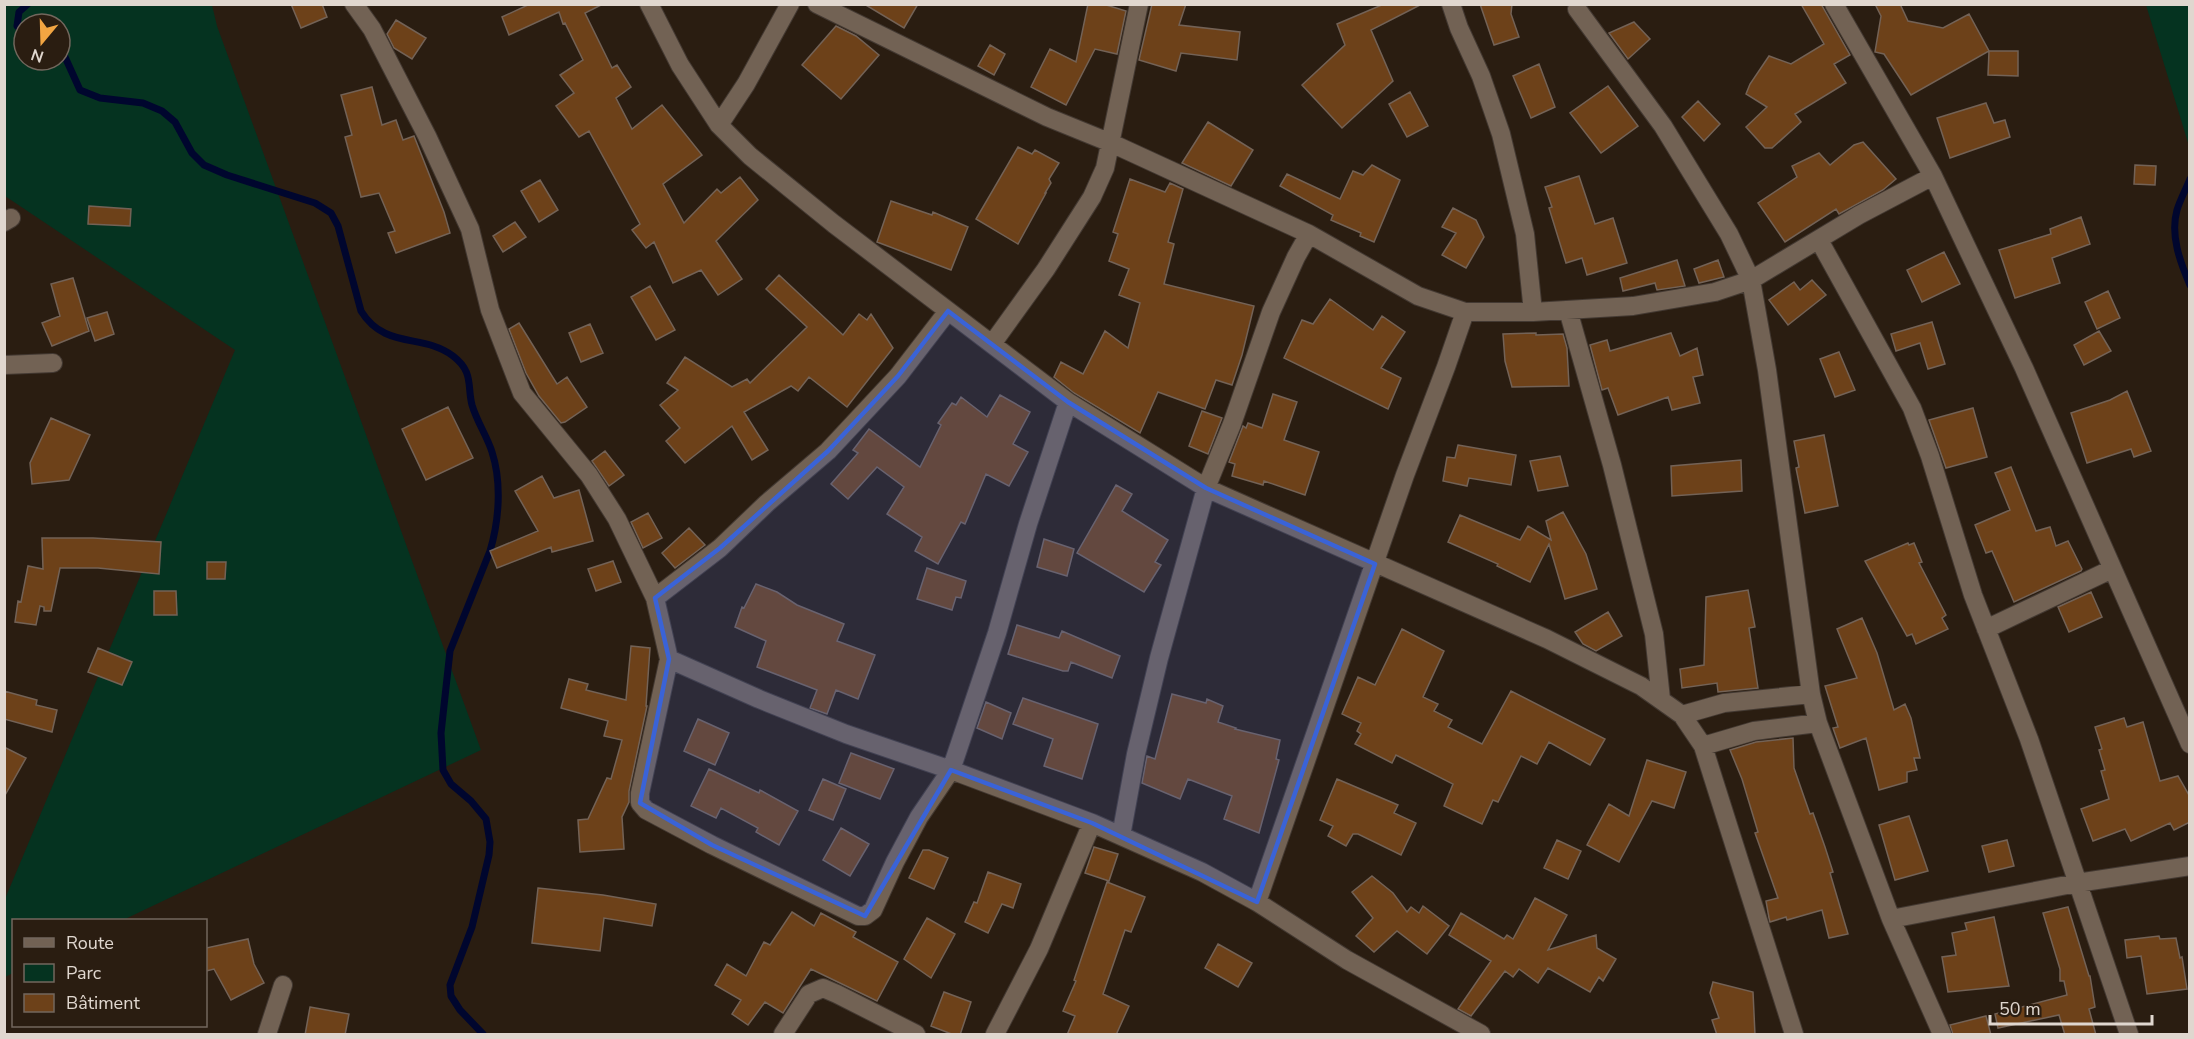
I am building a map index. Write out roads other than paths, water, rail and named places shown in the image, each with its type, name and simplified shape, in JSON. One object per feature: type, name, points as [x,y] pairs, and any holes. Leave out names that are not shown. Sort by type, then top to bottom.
[{"type":"street","points":[[354,4],[377,38],[427,136],[470,229],[490,310],[522,393],[589,475],[617,519],[655,598],[669,659],[640,794],[640,803],[646,810],[711,845],[858,916],[865,916],[873,910],[919,817],[951,770],[1068,402]]},
{"type":"street","points":[[649,4],[680,65],[719,125],[750,156],[834,224],[1068,402],[1206,488],[1547,639],[1641,686],[1682,715],[1702,746],[1794,1035]]},
{"type":"street","points":[[719,125],[746,84],[790,4]]},
{"type":"street","points":[[817,4],[1047,117],[1111,143],[1309,234],[1418,296],[1465,312],[1533,312],[1633,306],[1715,292],[1751,280],[1859,214],[1933,176]]},
{"type":"street","points":[[992,344],[1046,269],[1092,197],[1105,168],[1139,4]]},
{"type":"street","points":[[1451,4],[1481,76],[1501,134],[1525,234],[1533,312]]},
{"type":"street","points":[[1834,4],[1933,176],[2024,368],[2190,744]]},
{"type":"street","points":[[1577,9],[1663,126],[1729,234],[1751,280],[1767,370],[1811,694],[1818,723],[1891,919],[1942,1035]]},
{"type":"street","points":[[1121,836],[1136,754],[1159,658],[1206,488],[1232,424],[1271,312],[1309,234]]},
{"type":"street","points":[[1819,240],[1912,408],[1930,456],[1973,595],[2029,739],[2129,1035]]},
{"type":"street","points":[[1568,310],[1654,634],[1661,699]]},
{"type":"street","points":[[655,598],[720,548],[767,503],[828,451],[898,376],[948,311]]},
{"type":"street","points":[[1257,902],[1405,475],[1465,312]]},
{"type":"street","points":[[4,365],[53,363]]},
{"type":"street","points":[[1986,629],[2112,569]]},
{"type":"street","points":[[669,659],[846,734],[951,770],[1092,823],[1202,872],[1257,902],[1347,960],[1481,1035]]},
{"type":"street","points":[[1682,715],[1724,703],[1811,694]]},
{"type":"street","points":[[1702,746],[1754,731],[1818,723]]},
{"type":"street","points":[[995,1035],[1039,949],[1092,823]]},
{"type":"street","points":[[1891,919],[2077,883],[2190,866]]},
{"type":"street","points":[[267,1035],[283,985]]},
{"type":"street","points":[[783,1035],[809,994],[823,988],[916,1035]]},
{"type":"waterway","points":[[19,12],[28,4]]},
{"type":"waterway","points":[[72,72],[80,90],[100,98],[143,103],[162,111],[175,122],[192,153],[204,165],[227,175],[315,203],[331,213],[338,226],[361,311],[371,323],[381,331],[393,336],[441,349],[460,362],[467,374],[472,405],[490,446],[495,464],[498,489],[497,515],[490,551],[450,651],[441,733],[443,770],[451,784],[471,801],[486,819],[490,842],[472,927],[450,985],[451,996],[460,1010],[483,1034]]},
{"type":"waterway","points":[[2190,179],[2175,219],[2175,239],[2190,285]]}]
